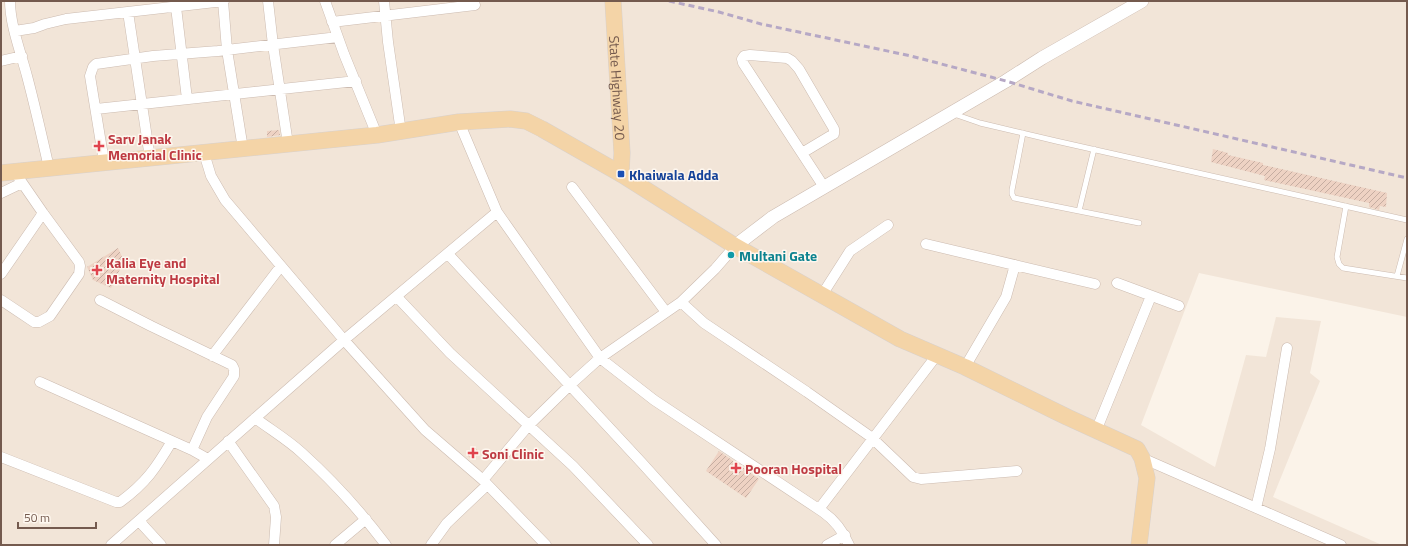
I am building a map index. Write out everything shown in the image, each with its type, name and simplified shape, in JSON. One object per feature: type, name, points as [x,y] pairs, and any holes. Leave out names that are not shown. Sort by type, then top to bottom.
[{"type":"main road","name":"State Highway 20","points":[[613,1],[622,153],[620,174]]},
{"type":"main road","points":[[12,176],[49,168],[377,135],[459,122],[510,119],[526,121],[542,128],[620,174],[735,246],[900,339],[965,367],[1096,431],[1137,449],[1142,458],[1147,478],[1139,545]]},
{"type":"street","points":[[15,31],[34,28],[58,20],[224,1],[227,50],[243,149]]},
{"type":"street","points":[[268,1],[288,144]]},
{"type":"street","points":[[325,1],[377,135]]},
{"type":"street","points":[[384,1],[388,42],[401,132]]},
{"type":"street","points":[[431,545],[447,523],[485,483],[528,426],[600,358],[681,302],[715,269],[735,246],[773,217],[1036,63],[1122,7],[1142,1]]},
{"type":"street","points":[[332,22],[475,5]]},
{"type":"street","points":[[7,6],[34,101],[49,168]]},
{"type":"street","points":[[176,7],[183,54],[187,99]]},
{"type":"street","points":[[128,12],[150,158]]},
{"type":"street","points":[[104,162],[90,76],[93,67],[96,64],[135,58],[227,50],[338,37]]},
{"type":"street","points":[[802,154],[832,135],[834,131],[811,89],[799,69],[790,59],[750,55],[744,56],[742,59],[743,63],[802,154],[824,187]]},
{"type":"street","points":[[1,60],[22,56]]},
{"type":"street","points":[[96,109],[356,82]]},
{"type":"street","points":[[459,122],[498,212],[600,358],[654,400],[819,508],[834,520],[845,534],[849,545]]},
{"type":"street","points":[[204,153],[211,176],[225,200],[344,340],[425,430],[485,483],[546,545]]},
{"type":"street","points":[[1,193],[12,176],[43,214],[80,266],[79,274],[50,316],[39,322],[34,322],[1,300]]},
{"type":"street","points":[[572,187],[666,312]]},
{"type":"street","points":[[111,545],[344,340],[498,212]]},
{"type":"street","points":[[1,274],[43,214]]},
{"type":"street","points":[[822,295],[850,250],[888,224]]},
{"type":"street","points":[[926,244],[1095,284]]},
{"type":"street","points":[[448,254],[647,468],[716,545]]},
{"type":"street","points":[[965,367],[1006,297],[1015,265]]},
{"type":"street","points":[[212,356],[281,266]]},
{"type":"street","points":[[1117,283],[1179,306]]},
{"type":"street","points":[[1096,431],[1151,296]]},
{"type":"street","points":[[397,297],[450,353],[573,466],[648,545]]},
{"type":"street","points":[[100,300],[232,365],[235,372],[207,418],[192,450]]},
{"type":"street","points":[[681,302],[704,323],[807,392],[873,440],[913,477],[921,479],[1017,471]]},
{"type":"street","points":[[1256,508],[1271,442],[1287,348]]},
{"type":"street","points":[[819,508],[873,440],[937,355]]},
{"type":"street","points":[[40,382],[192,450],[208,459]]},
{"type":"street","points":[[255,418],[302,453],[341,490],[386,545]]},
{"type":"street","points":[[1,457],[116,502],[120,502],[146,481],[158,465],[172,441]]},
{"type":"street","points":[[228,441],[274,506],[276,521],[274,545]]},
{"type":"street","points":[[1142,458],[1341,545]]},
{"type":"street","points":[[335,545],[366,519]]},
{"type":"street","points":[[139,521],[161,545]]},
{"type":"street","points":[[827,545],[845,534]]},
{"type":"lane","points":[[951,113],[980,123],[1407,220]]},
{"type":"lane","points":[[1023,133],[1012,190],[1013,197],[1016,199],[1139,223]]},
{"type":"lane","points":[[1079,211],[1094,149]]},
{"type":"lane","points":[[1346,206],[1338,257],[1341,266],[1343,268],[1407,278]]},
{"type":"lane","points":[[1397,276],[1407,239]]},
{"type":"shaded area","points":[[1,1],[1407,1],[1407,317],[1199,273],[1141,425],[1215,467],[1246,355],[1266,357],[1276,317],[1321,321],[1310,373],[1320,381],[1273,497],[1382,545],[1,545]]},
{"type":"building","points":[[279,130],[280,135],[267,137],[267,131]]},
{"type":"building","points":[[1213,149],[1228,153],[1228,155],[1263,163],[1263,165],[1387,193],[1386,207],[1380,206],[1379,210],[1369,207],[1369,203],[1264,180],[1265,176],[1211,162]]},
{"type":"building","points":[[118,248],[125,263],[120,269],[111,288],[93,280],[87,267]]},
{"type":"building","points":[[474,446],[479,452],[472,460],[466,454]]},
{"type":"building","points":[[719,451],[759,479],[746,498],[706,471]]},
{"type":"railway","points":[[669,1],[719,12],[761,24],[911,56],[1006,81],[1072,101],[1407,178]]},
{"type":"place","name":"Sarv Janak Memorial Clinic","points":[[99,146]]},
{"type":"place","name":"Khaiwala Adda","points":[[621,174]]},
{"type":"place","name":"Multani Gate","points":[[731,255]]},
{"type":"place","name":"Kalia Eye and Maternity Hospital","points":[[97,270]]},
{"type":"place","name":"Soni Clinic","points":[[473,453]]},
{"type":"place","name":"Pooran Hospital","points":[[736,468]]}]
